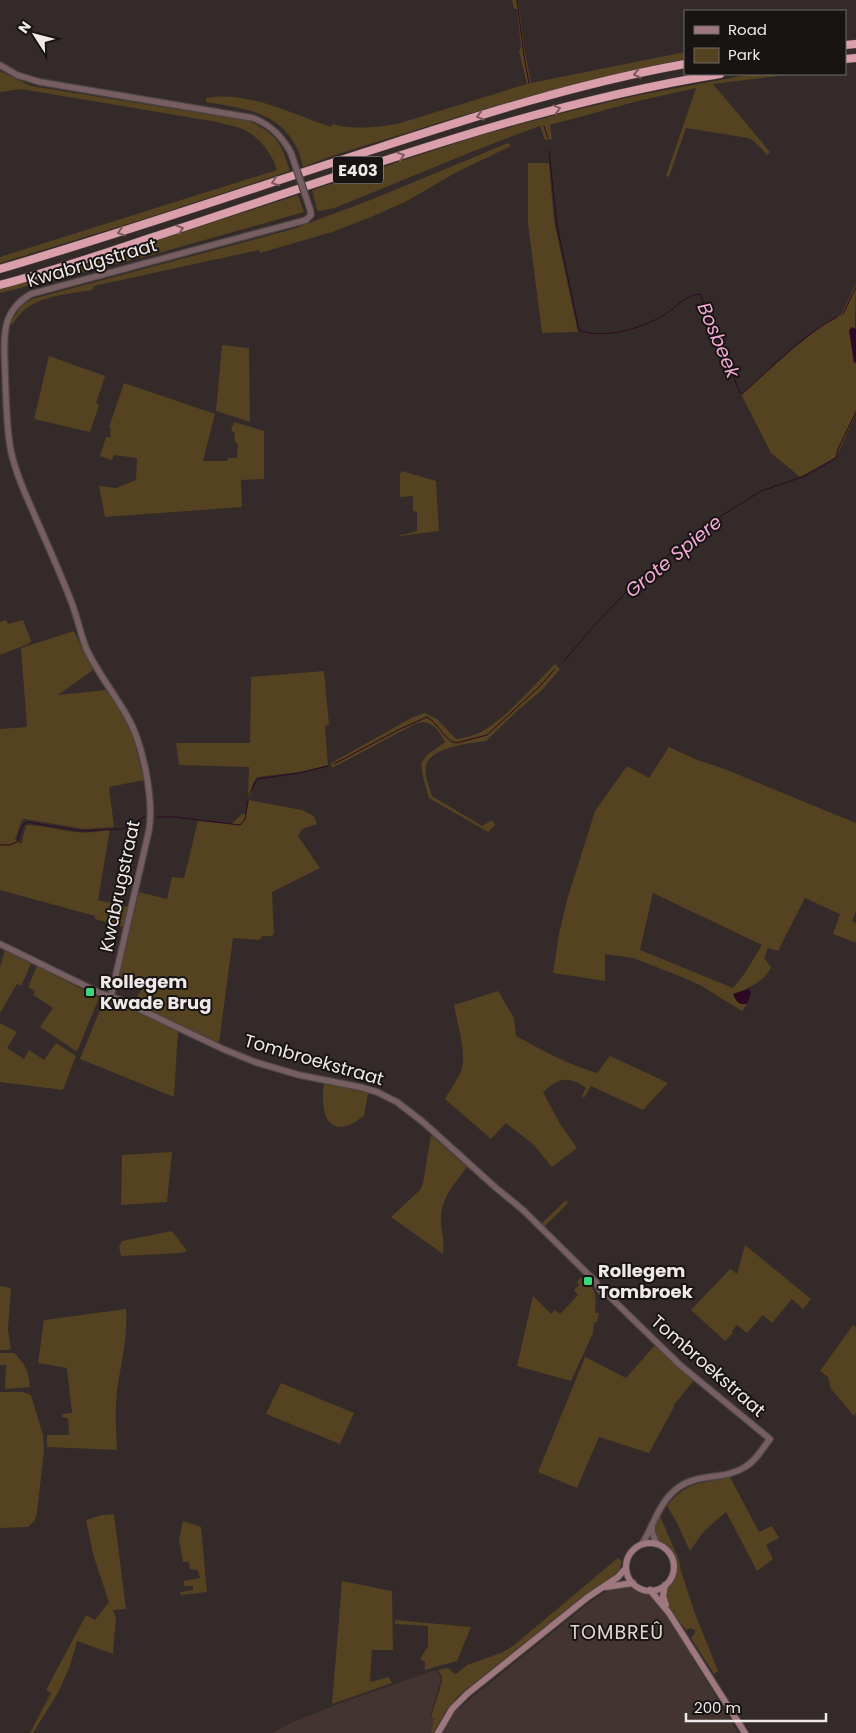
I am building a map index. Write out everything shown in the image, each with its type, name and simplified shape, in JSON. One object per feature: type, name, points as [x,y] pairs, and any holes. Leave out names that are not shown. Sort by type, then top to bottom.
[{"type":"highway","name":"E403","points":[[0,269],[107,237],[447,125],[602,82],[684,64]]},
{"type":"highway","name":"E403","points":[[0,284],[87,259],[526,116],[604,96],[714,75]]},
{"type":"main road","points":[[642,1544],[657,1544],[666,1550],[673,1562],[671,1577],[665,1585],[657,1589],[642,1589],[629,1578],[626,1568],[627,1559],[632,1550],[642,1544]]},
{"type":"main road","points":[[438,1733],[452,1710],[467,1694],[588,1597],[618,1577],[626,1568]]},
{"type":"main road","points":[[605,1587],[633,1583]]},
{"type":"main road","points":[[665,1585],[663,1596],[668,1613]]},
{"type":"main road","points":[[650,1590],[668,1613],[745,1733]]},
{"type":"street","name":"Kwabrugstraat","points":[[0,65],[17,75],[40,82],[253,118],[264,123],[286,143],[311,215],[306,220],[31,294],[13,309],[4,325],[10,447],[18,477],[71,601],[91,658],[128,717],[136,735],[150,792],[151,818],[149,830],[111,996]]},
{"type":"street","name":"Tombroekstraat","points":[[0,944],[100,993],[111,996],[250,1060],[299,1075],[355,1085],[386,1096],[417,1116],[514,1203],[526,1218],[543,1231],[596,1282],[603,1293],[608,1294],[680,1365],[770,1439],[752,1462],[745,1467],[731,1473],[694,1480],[679,1487],[652,1522]]},
{"type":"street","points":[[652,1522],[652,1532],[657,1544]]},
{"type":"street","points":[[642,1544],[652,1522]]},
{"type":"shaded area","points":[[852,327],[856,329],[856,362],[854,363],[849,330]]},
{"type":"shaded area","points":[[749,989],[751,993],[747,1004],[742,1004],[735,999],[733,994]]},
{"type":"shaded area","points":[[625,1585],[651,1596],[659,1602],[738,1733],[272,1733],[291,1723],[346,1701],[432,1671],[437,1671],[441,1679],[430,1717],[435,1718],[442,1707],[453,1713],[589,1603],[610,1589]]},
{"type":"green space","points":[[512,0],[518,0],[531,83],[684,52],[684,59],[508,102],[353,149],[303,167],[298,150],[289,135],[270,119],[258,113],[206,102],[206,98],[221,96],[253,100],[331,127],[332,124],[348,127],[365,127],[397,124],[527,84],[519,51],[521,47],[517,9],[514,9]]},
{"type":"green space","points":[[0,71],[31,86],[249,121],[266,130],[277,140],[290,171],[144,219],[0,263],[0,257],[277,170],[265,147],[256,137],[242,129],[217,122],[21,89],[0,92]]},
{"type":"green space","points":[[747,75],[787,75],[713,84],[770,152],[767,155],[754,141],[748,138],[686,128],[669,177],[666,176],[696,88],[638,101],[550,125],[552,139],[545,140],[540,126],[334,208],[317,210],[312,190],[478,136],[634,96]]},
{"type":"green space","points":[[508,143],[511,146],[457,172],[405,202],[332,232],[260,253],[259,250],[94,286],[92,290],[47,298],[28,308],[13,324],[10,323],[22,305],[32,299],[293,229],[373,199]]},
{"type":"green space","points":[[528,163],[549,163],[554,221],[578,332],[542,333],[528,224]]},
{"type":"green space","points":[[298,195],[304,212],[152,255],[0,293],[0,289]]},
{"type":"green space","points":[[856,283],[854,362],[856,362],[856,414],[836,457],[800,477],[771,453],[741,394],[824,324],[841,315]]},
{"type":"green space","points":[[222,345],[249,348],[250,422],[216,411]]},
{"type":"green space","points":[[49,356],[105,376],[96,403],[99,405],[90,432],[34,419]]},
{"type":"green space","points":[[124,383],[215,414],[203,461],[227,461],[228,458],[237,458],[238,445],[235,440],[235,434],[231,430],[234,422],[264,431],[264,479],[241,480],[242,507],[105,517],[99,486],[116,488],[136,480],[137,458],[114,455],[112,460],[100,456],[106,437],[111,437],[111,428],[109,427]]},
{"type":"green space","points":[[402,471],[436,481],[439,531],[401,536],[398,532],[402,535],[417,531],[417,512],[413,511],[413,496],[400,497],[400,474]]},
{"type":"green space","points":[[6,620],[8,624],[23,620],[31,641],[0,655],[0,622]]},
{"type":"green space","points":[[74,631],[93,670],[58,695],[106,690],[127,721],[132,732],[144,780],[109,787],[114,827],[84,829],[25,819],[22,820],[15,839],[21,844],[26,826],[28,825],[78,832],[110,829],[98,900],[128,907],[124,927],[95,919],[95,916],[0,890],[0,729],[27,727],[21,648]]},
{"type":"green space","points":[[555,664],[560,669],[542,690],[486,741],[443,750],[429,759],[426,765],[426,777],[432,796],[482,826],[492,820],[495,825],[488,832],[429,798],[421,764],[427,755],[445,742],[440,733],[430,724],[417,723],[332,768],[331,763],[413,717],[425,713],[437,719],[456,739],[479,733],[508,712]]},
{"type":"green space","points":[[324,671],[329,725],[325,726],[328,765],[300,772],[257,777],[253,783],[251,796],[248,796],[249,767],[179,765],[176,743],[250,743],[251,677]]},
{"type":"green space","points":[[669,747],[856,823],[856,912],[852,921],[856,923],[856,943],[833,934],[840,914],[805,898],[778,951],[768,948],[764,958],[771,967],[768,972],[755,984],[733,994],[741,1004],[747,1004],[742,1011],[700,985],[633,958],[605,954],[605,981],[553,973],[567,900],[595,811],[627,766],[649,778]],"holes":[[[653,893],[762,945],[745,973],[733,988],[640,950]]]},
{"type":"green space","points":[[249,800],[302,810],[314,816],[317,824],[302,829],[298,836],[320,868],[272,892],[274,934],[272,936],[263,936],[259,940],[233,938],[219,1043],[134,1003],[143,986],[118,980],[139,892],[167,899],[172,877],[184,878],[198,821],[231,824],[242,814],[246,814]]},
{"type":"green space","points":[[5,950],[31,964],[21,986],[17,984],[0,1013],[0,967]]},
{"type":"green space","points":[[37,966],[99,998],[76,1051],[40,1027],[53,1008],[33,995],[35,991],[28,987]]},
{"type":"green space","points":[[498,991],[514,1018],[516,1036],[545,1052],[597,1073],[610,1056],[668,1083],[643,1110],[591,1086],[584,1098],[582,1096],[586,1088],[574,1081],[559,1081],[549,1087],[543,1092],[560,1124],[577,1148],[552,1167],[533,1144],[506,1123],[491,1139],[445,1099],[459,1076],[463,1061],[462,1045],[454,1005]]},
{"type":"green space","points":[[105,998],[178,1031],[174,1097],[80,1059]]},
{"type":"green space","points":[[0,1023],[17,1032],[7,1048],[24,1059],[29,1050],[44,1060],[56,1043],[76,1056],[63,1090],[0,1082]]},
{"type":"green space","points":[[324,1084],[368,1093],[364,1116],[347,1126],[339,1127],[332,1124],[328,1120],[323,1106]]},
{"type":"green space","points":[[431,1135],[467,1167],[443,1204],[441,1219],[444,1245],[443,1254],[391,1217],[420,1190],[423,1183]]},
{"type":"green space","points":[[172,1152],[167,1202],[121,1205],[122,1155]]},
{"type":"green space","points":[[566,1200],[568,1203],[544,1227],[542,1223]]},
{"type":"green space","points":[[172,1231],[187,1251],[121,1256],[119,1247],[122,1241]]},
{"type":"green space","points":[[745,1245],[811,1299],[803,1309],[792,1299],[772,1323],[763,1315],[747,1333],[737,1325],[732,1331],[733,1333],[725,1341],[691,1310],[730,1269],[737,1274]]},
{"type":"green space","points":[[582,1276],[594,1292],[596,1301],[595,1313],[599,1313],[597,1322],[594,1322],[593,1333],[571,1381],[517,1366],[533,1296],[551,1314],[555,1310],[560,1314],[578,1295],[574,1290],[579,1285],[577,1282]]},
{"type":"green space","points":[[0,1286],[11,1288],[8,1329],[11,1349],[8,1350],[0,1350]]},
{"type":"green space","points":[[126,1309],[125,1340],[116,1398],[117,1450],[47,1447],[47,1435],[69,1435],[68,1418],[62,1417],[62,1414],[72,1413],[67,1368],[38,1363],[44,1320]]},
{"type":"green space","points":[[853,1325],[856,1327],[856,1413],[854,1416],[831,1389],[828,1377],[820,1371]]},
{"type":"green space","points":[[655,1345],[694,1380],[673,1406],[649,1453],[599,1437],[577,1488],[538,1472],[585,1357],[626,1378]]},
{"type":"green space","points":[[0,1353],[14,1353],[18,1357],[26,1368],[30,1387],[5,1389],[6,1365],[0,1365]]},
{"type":"green space","points":[[281,1383],[354,1413],[340,1444],[266,1414]]},
{"type":"green space","points":[[0,1392],[23,1392],[31,1395],[43,1435],[44,1450],[37,1513],[35,1520],[28,1527],[0,1528]]},
{"type":"green space","points":[[730,1477],[759,1532],[772,1526],[779,1538],[766,1545],[773,1559],[757,1571],[726,1512],[704,1531],[690,1551],[667,1506],[675,1497],[689,1487]]},
{"type":"green space","points":[[114,1514],[126,1609],[113,1610],[116,1617],[113,1654],[77,1641],[70,1666],[58,1693],[33,1733],[30,1733],[51,1693],[46,1690],[86,1615],[95,1620],[109,1602],[93,1554],[86,1520],[102,1515]]},
{"type":"green space","points":[[660,1516],[679,1560],[694,1611],[718,1671],[714,1674],[691,1638],[695,1630],[690,1628],[686,1630],[666,1602],[665,1594],[677,1565],[673,1553],[658,1539],[653,1529]]},
{"type":"green space","points":[[183,1521],[201,1527],[207,1592],[181,1595],[180,1592],[193,1590],[193,1586],[184,1586],[184,1581],[200,1578],[198,1570],[190,1569],[189,1562],[183,1562],[179,1540]]},
{"type":"green space","points":[[618,1558],[622,1561],[619,1572],[582,1597],[458,1696],[444,1713],[433,1733],[431,1733],[434,1718],[431,1717],[442,1682],[442,1677],[438,1670],[448,1668],[456,1674],[467,1665],[501,1653],[513,1646]]},
{"type":"green space","points":[[342,1581],[392,1591],[393,1650],[372,1650],[370,1682],[389,1677],[392,1683],[332,1704]]},
{"type":"green space","points":[[395,1620],[471,1627],[457,1661],[425,1670],[425,1662],[420,1659],[428,1646],[428,1626],[395,1624]]},
{"type":"waterway","name":"Bosbeek","points":[[517,0],[529,83]]},
{"type":"waterway","name":"Bosbeek","points":[[544,126],[548,138]]},
{"type":"waterway","name":"Bosbeek","points":[[549,151],[557,226],[579,330],[599,334],[634,328],[664,315],[690,296],[700,294],[742,394],[811,333],[837,317]]},
{"type":"waterway","name":"Bosbeek","points":[[843,314],[856,287]]},
{"type":"waterway","name":"Grote Spiere","points":[[564,661],[627,591],[696,532],[761,491],[805,476],[836,458],[838,449],[856,412]]},
{"type":"waterway","name":"Grote Spiere","points":[[334,764],[427,717],[452,742],[456,743],[487,735],[539,687],[555,669]]},
{"type":"waterway","name":"Grote Spiere","points":[[249,795],[257,779],[299,773],[328,766]]},
{"type":"waterway","name":"Grote Spiere","points":[[157,817],[174,817],[240,825],[245,819],[248,800]]},
{"type":"waterway","name":"Grote Spiere","points":[[0,845],[9,845],[17,842],[23,825],[27,822],[82,831],[122,829],[146,816]]},
{"type":"place","name":"Rollegem Kwade Brug","points":[[90,992]]},
{"type":"place","name":"Rollegem Tombroek","points":[[588,1281]]},
{"type":"district","name":"TOMBREÛ","points":[[617,1632]]}]
